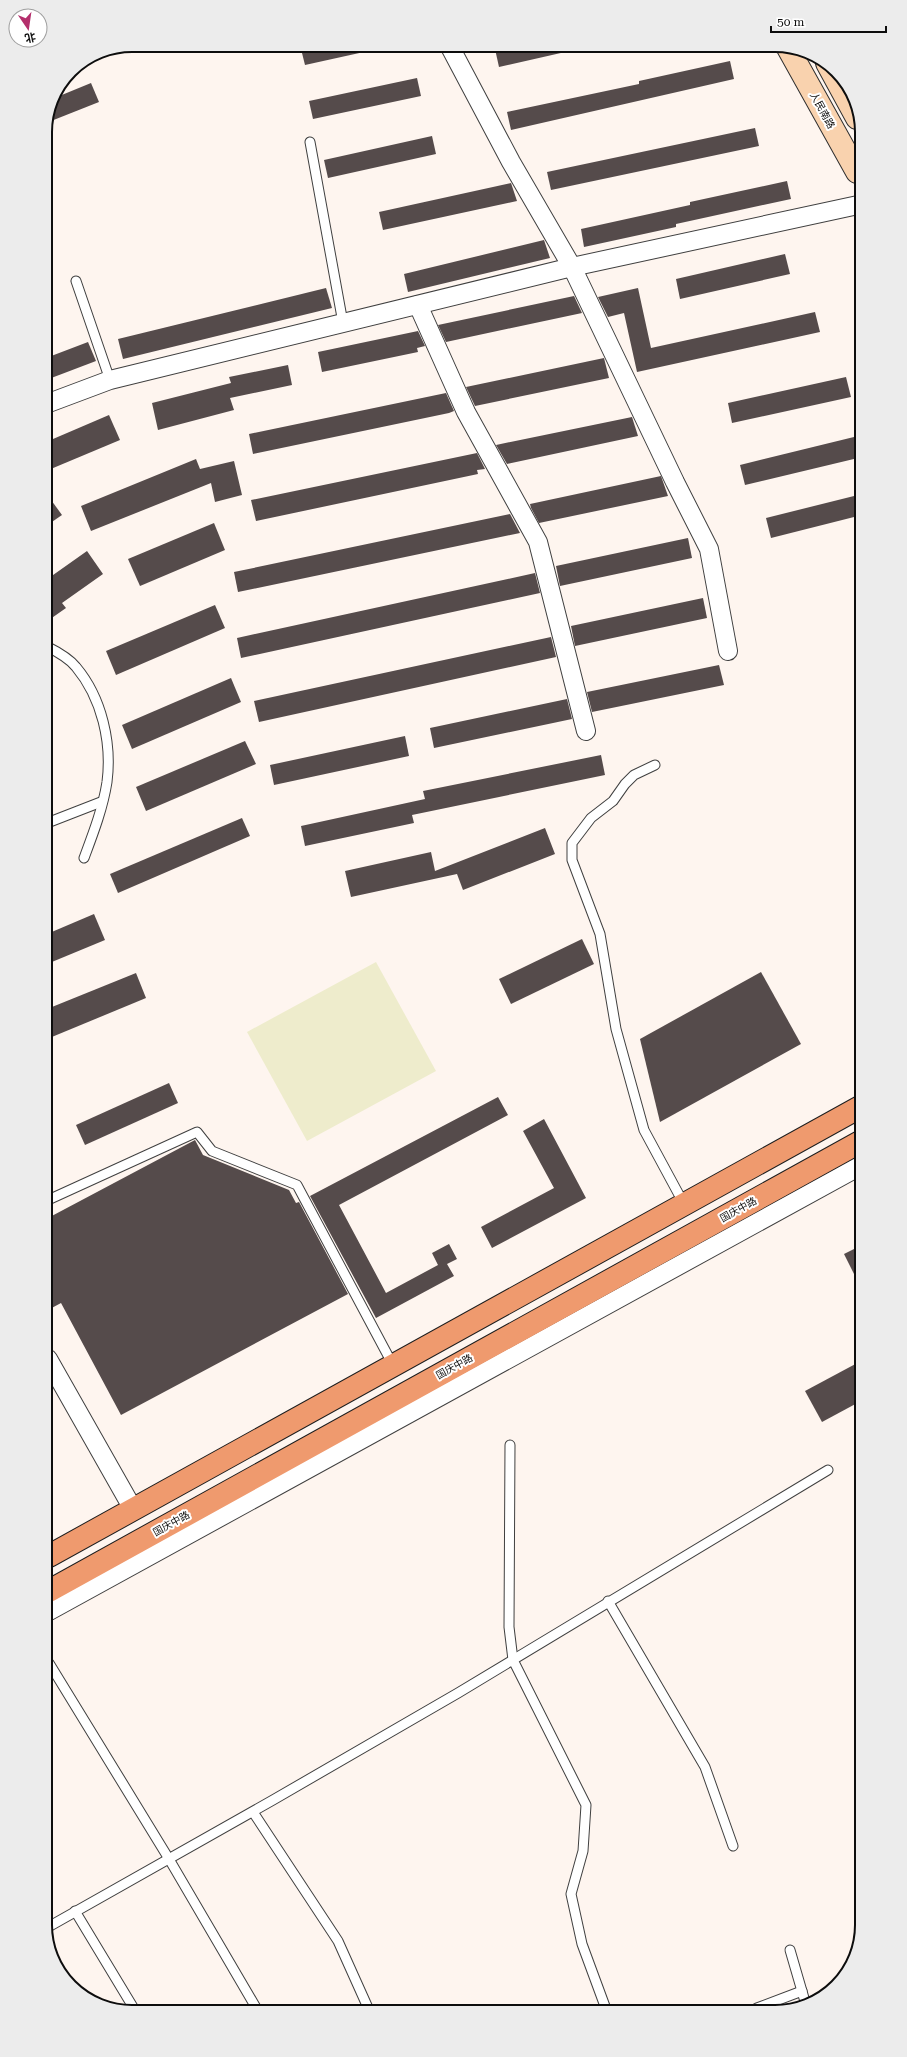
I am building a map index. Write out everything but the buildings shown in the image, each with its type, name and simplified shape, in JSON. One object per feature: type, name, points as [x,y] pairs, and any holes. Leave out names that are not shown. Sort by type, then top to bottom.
[{"type":"main road","name":"人民南路","points":[[792,54],[855,167]]},
{"type":"main road","points":[[838,83],[851,108]]},
{"type":"main road","points":[[52,1554],[855,1110]]},
{"type":"main road","name":"国庆中路","points":[[52,1588],[855,1145]]},
{"type":"street","points":[[453,52],[511,162],[572,267],[675,482],[709,549],[728,651]]},
{"type":"street","points":[[52,402],[110,380],[342,323],[572,267],[855,206]]},
{"type":"street","points":[[418,305],[466,412],[538,542],[586,731]]},
{"type":"street","points":[[52,1609],[855,1169]]},
{"type":"street","points":[[52,1366],[133,1509]]},
{"type":"lane","points":[[310,142],[342,323]]},
{"type":"lane","points":[[76,281],[110,380]]},
{"type":"lane","points":[[52,650],[76,666],[93,692],[102,719],[107,753],[106,782],[95,828],[84,858]]},
{"type":"lane","points":[[655,765],[634,775],[625,784],[613,801],[591,818],[572,843],[572,860],[600,934],[616,1029],[644,1130],[684,1204]]},
{"type":"lane","points":[[52,821],[101,802]]},
{"type":"lane","points":[[52,1198],[196,1132],[212,1151],[297,1185],[393,1365]]},
{"type":"lane","points":[[510,1445],[509,1627],[513,1660],[586,1805],[583,1851],[571,1894],[582,1944],[605,2005]]},
{"type":"lane","points":[[52,1925],[74,1911],[253,1812],[513,1660],[608,1601],[828,1470]]},
{"type":"lane","points":[[608,1601],[705,1767],[733,1846]]},
{"type":"lane","points":[[52,1668],[169,1858],[255,2005]]},
{"type":"lane","points":[[253,1812],[338,1941],[367,2005]]},
{"type":"lane","points":[[74,1911],[132,2005]]},
{"type":"lane","points":[[790,1950],[804,1999]]},
{"type":"lane","points":[[765,2005],[802,1991]]},
{"type":"shaded area","points":[[376,962],[436,1071],[307,1141],[247,1032]]}]
